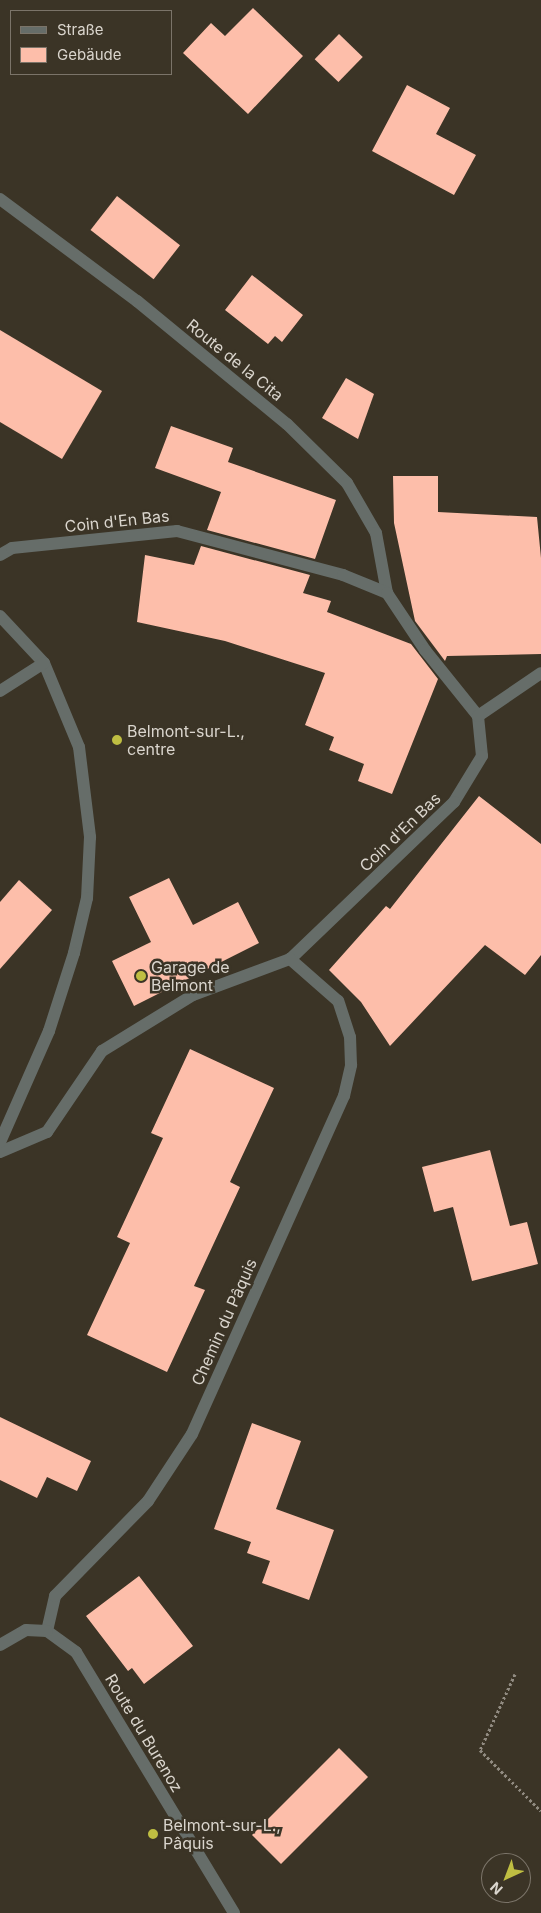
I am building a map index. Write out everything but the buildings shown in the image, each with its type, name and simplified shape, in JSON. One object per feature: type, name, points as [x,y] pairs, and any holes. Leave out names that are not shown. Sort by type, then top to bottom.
[{"type":"street","name":"Route de la Cita","points":[[0,199],[137,300],[287,424],[347,483],[376,533],[386,593]]},
{"type":"street","name":"Coin d'En Bas","points":[[0,555],[12,548],[177,531],[342,575],[386,593]]},
{"type":"street","points":[[386,593],[425,650],[478,716],[541,673]]},
{"type":"street","points":[[0,616],[44,663],[79,747],[90,837],[86,898],[74,953],[49,1031],[0,1142]]},
{"type":"street","points":[[0,691],[44,663]]},
{"type":"street","name":"Coin d'En Bas","points":[[0,1152],[47,1132],[102,1051],[193,995],[290,959],[454,802],[482,756],[478,716]]},
{"type":"street","name":"Chemin du Pâquis","points":[[47,1632],[55,1596],[148,1501],[192,1434],[344,1096],[351,1065],[350,1037],[338,1001],[290,959]]},
{"type":"street","points":[[0,1645],[26,1630],[47,1632]]},
{"type":"street","name":"Route du Burenoz","points":[[47,1632],[76,1652],[234,1913]]},
{"type":"path","points":[[516,1674],[480,1750],[541,1811]]},
{"type":"place","name":"Belmont-sur-L., centre","points":[[117,740]]},
{"type":"place","name":"Garage de Belmont","points":[[141,976]]},
{"type":"place","name":"Belmont-sur-L., Pâquis","points":[[153,1834]]}]
